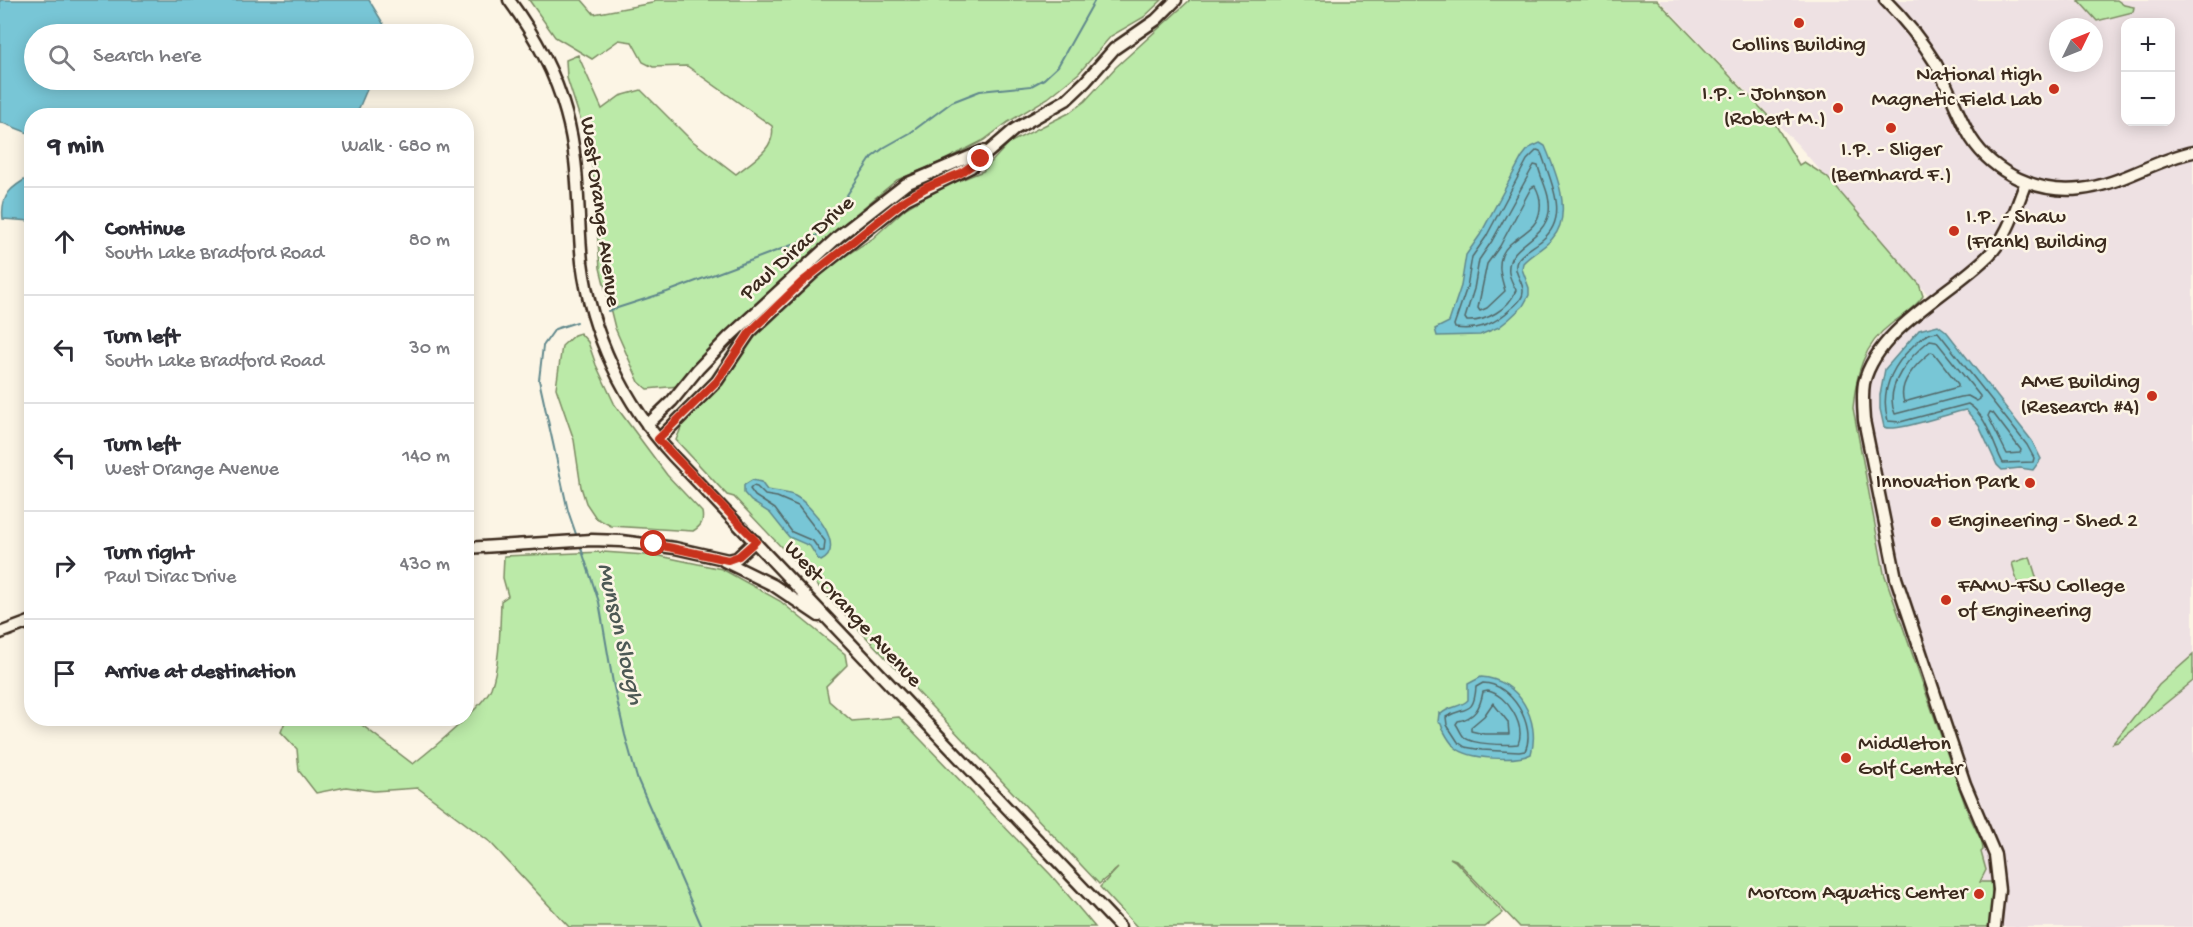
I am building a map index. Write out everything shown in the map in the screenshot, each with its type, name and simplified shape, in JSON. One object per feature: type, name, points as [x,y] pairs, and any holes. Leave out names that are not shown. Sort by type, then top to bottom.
[{"type":"street","name":"West Orange Avenue","points":[[509,0],[543,54],[567,114],[577,164],[582,262],[591,310],[614,369],[647,425],[1120,927]]},
{"type":"street","name":"Paul Dirac Drive","points":[[658,439],[717,381],[750,332],[802,282],[901,203],[927,187],[972,167],[1023,123],[1058,105],[1073,94],[1114,49],[1156,20],[1176,0]]},
{"type":"street","points":[[1885,0],[1909,26],[1929,54],[1965,126],[1981,151],[2004,171],[2026,182],[2047,188],[2084,189],[2103,185],[2157,163],[2193,152]]},
{"type":"street","name":"Paul Dirac Drive","points":[[647,425],[729,337],[821,251],[869,211],[916,179],[971,158],[1001,140]]},
{"type":"street","points":[[1995,927],[1999,891],[1995,855],[1965,784],[1896,578],[1862,402],[1866,377],[1883,345],[1989,256],[2003,236],[2026,182]]},
{"type":"street","points":[[474,548],[592,540],[654,544],[718,559],[781,590],[845,636]]},
{"type":"street","points":[[718,559],[735,559],[756,541]]},
{"type":"street","points":[[0,633],[24,624]]},
{"type":"shaded area","name":"Innovation Park","points":[[1659,0],[2193,0],[2193,927],[1894,927],[1912,654],[1884,573],[1853,408],[1859,369],[1864,358],[1885,330],[1929,296],[1798,145]]},
{"type":"green space","points":[[529,0],[582,0],[594,14],[652,3],[655,0],[1162,0],[1144,17],[1111,36],[1079,73],[1048,98],[1008,122],[984,140],[939,163],[897,180],[834,232],[679,386],[647,389],[639,382],[615,328],[600,268],[591,152],[567,78],[566,60],[578,55],[602,109],[620,96],[641,90],[690,139],[736,174],[767,148],[773,134],[772,126],[687,66],[653,67],[643,62],[632,42],[619,40],[592,59],[555,37]]},
{"type":"green space","points":[[1190,0],[1657,0],[1774,122],[1799,165],[1804,162],[1827,177],[1919,284],[1923,296],[1912,308],[1881,332],[1867,351],[1856,384],[1853,408],[1884,573],[1968,813],[1982,842],[1981,852],[1986,870],[1980,882],[1992,882],[1989,927],[1520,927],[1456,860],[1450,858],[1503,913],[1485,927],[1137,927],[1100,887],[1118,868],[1099,884],[734,497],[727,495],[676,440],[683,423],[754,338],[834,263],[872,239],[906,208],[938,189],[983,171],[1009,143],[1069,113],[1085,101],[1116,67]]},
{"type":"green space","points":[[2078,0],[2117,0],[2124,5],[2134,7],[2133,12],[2103,20],[2094,18]]},
{"type":"green space","points":[[580,333],[588,342],[615,405],[667,475],[702,512],[701,523],[693,531],[611,526],[596,518],[586,503],[581,487],[574,440],[556,388],[562,346],[574,335]]},
{"type":"green space","points":[[603,552],[660,556],[722,569],[780,601],[845,654],[847,665],[826,686],[829,701],[852,721],[899,717],[1051,875],[1095,927],[569,927],[490,842],[418,788],[374,791],[346,787],[316,793],[299,771],[297,749],[281,732],[283,726],[363,726],[413,764],[457,726],[474,726],[474,710],[491,688],[498,657],[501,601],[508,596],[503,578],[504,556]]},
{"type":"green space","points":[[2030,557],[2038,583],[2019,588],[2012,563]]},
{"type":"green space","points":[[2193,655],[2193,681],[2118,742],[2113,743],[2159,685]]},
{"type":"water","points":[[0,0],[369,0],[384,24],[24,24],[24,90],[367,90],[359,108],[24,108],[24,131],[0,122]]},
{"type":"water","points":[[1540,143],[1545,146],[1558,181],[1562,218],[1552,239],[1523,263],[1522,269],[1529,288],[1529,295],[1523,306],[1499,327],[1480,335],[1437,336],[1435,329],[1449,322],[1461,286],[1466,255],[1480,235],[1522,157],[1529,148]]},
{"type":"water","points":[[24,180],[24,220],[3,219],[6,197]]},
{"type":"water","points":[[1938,325],[1946,331],[2032,441],[2041,459],[2033,470],[2020,468],[2002,470],[1997,465],[1979,426],[1966,410],[1911,425],[1884,427],[1880,395],[1885,369],[1919,330]]},
{"type":"water","points":[[752,480],[761,482],[767,490],[795,496],[810,508],[829,537],[831,546],[828,555],[821,561],[818,559],[810,546],[789,537],[770,513],[751,501],[744,493],[744,485]]},
{"type":"water","points":[[1481,677],[1506,685],[1524,704],[1533,728],[1531,754],[1504,759],[1481,757],[1462,752],[1449,740],[1438,722],[1439,713],[1468,700],[1468,684]]},
{"type":"waterway","name":"Munson Slough","points":[[608,311],[667,292],[816,236],[841,204],[872,157],[885,147],[910,133],[952,102],[980,91],[1031,86],[1044,79],[1058,66],[1095,0]]},
{"type":"waterway","name":"Munson Slough","points":[[577,322],[555,329],[543,346],[539,380],[568,511],[577,537]]},
{"type":"waterway","name":"Munson Slough","points":[[580,545],[599,602],[613,683],[637,778],[702,927]]},
{"type":"place","name":"Collins Building","points":[[1799,23]]},
{"type":"place","name":"National High Magnetic Field Lab","points":[[2054,89]]},
{"type":"place","name":"I.P. - Johnson (Robert M.)","points":[[1838,108]]},
{"type":"place","name":"I.P. - Sliger (Bernhard F.)","points":[[1891,128]]},
{"type":"place","name":"I.P. - Shaw (Frank) Building","points":[[1954,231]]},
{"type":"place","name":"AME Building (Research #4)","points":[[2152,396]]},
{"type":"place","name":"Innovation Park","points":[[2030,483]]},
{"type":"place","name":"Engineering - Shed 2","points":[[1936,522]]},
{"type":"place","name":"FAMU-FSU College of Engineering","points":[[1946,600]]},
{"type":"place","name":"Middleton Golf Center","points":[[1846,758]]},
{"type":"place","name":"Morcom Aquatics Center","points":[[1979,894]]},
{"type":"route","points":[[654,544],[728,560],[735,559],[756,541],[658,439],[679,421],[717,381],[750,332],[802,282],[906,199],[927,187],[961,173],[981,159]]}]
